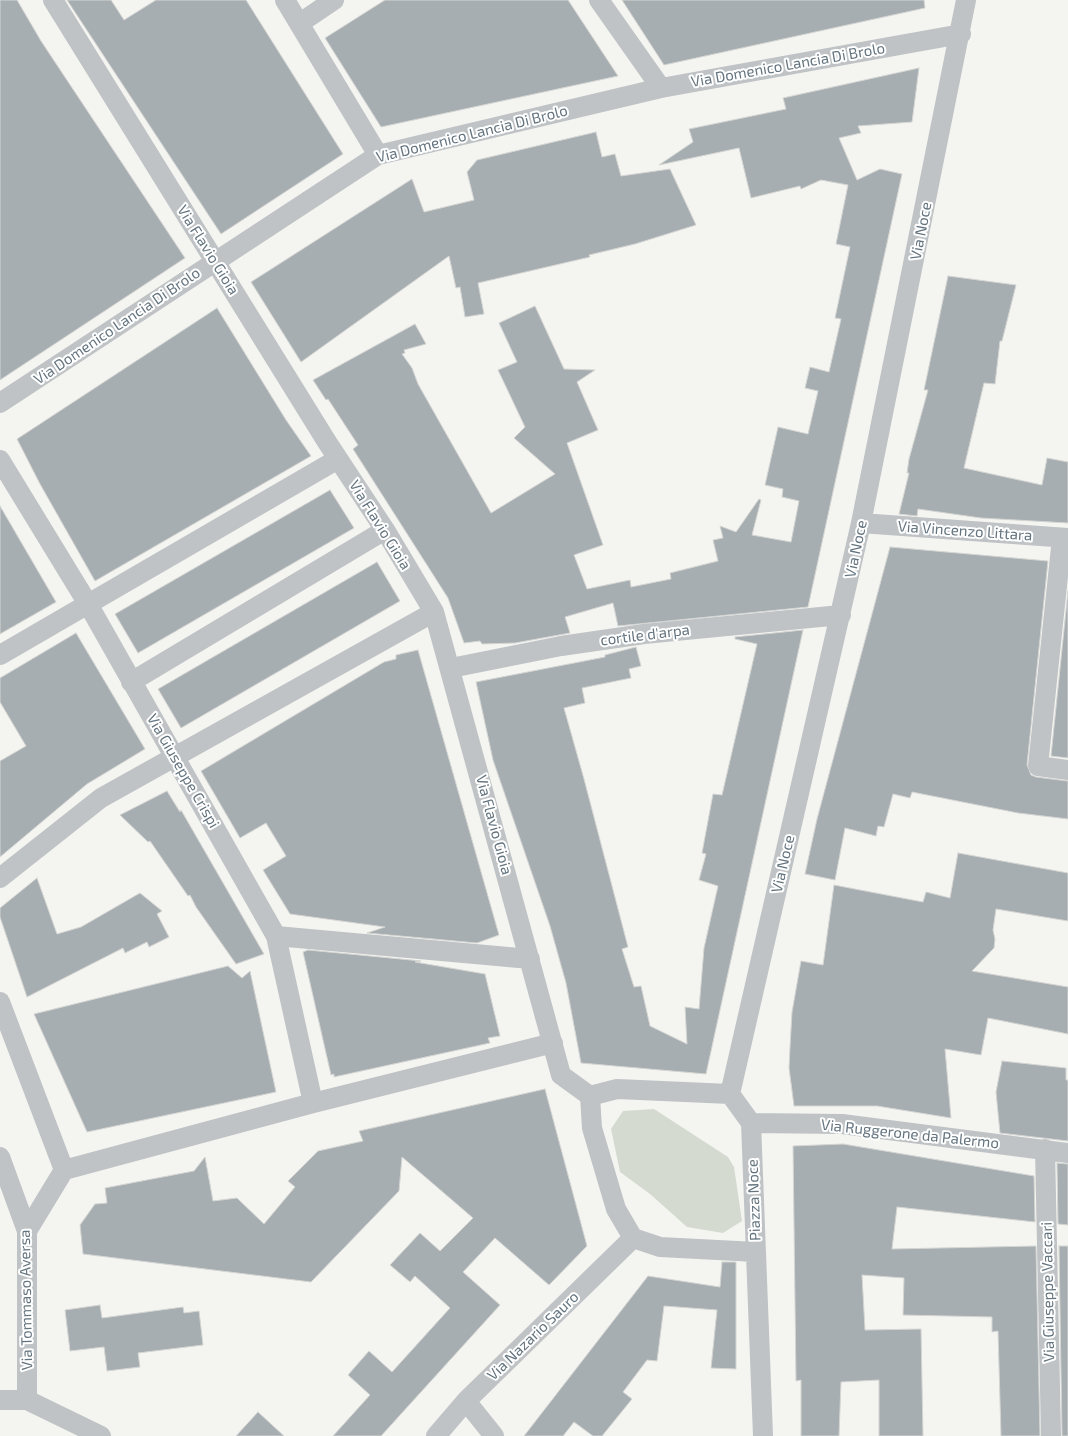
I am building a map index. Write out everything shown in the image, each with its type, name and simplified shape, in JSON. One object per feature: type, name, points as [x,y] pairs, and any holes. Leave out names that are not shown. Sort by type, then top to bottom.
[{"type":"street","name":"Via Flavio Gioia","points":[[53,0],[338,459],[385,530],[434,612],[451,668],[561,1075],[590,1096]]},
{"type":"street","points":[[285,0],[378,155]]},
{"type":"street","points":[[300,23],[334,0]]},
{"type":"street","points":[[599,0],[661,88]]},
{"type":"street","name":"Via Noce","points":[[730,1094],[861,523],[961,34],[966,0]]},
{"type":"street","name":"Via Domenico Lancia Di Brolo","points":[[0,403],[214,261],[378,155],[661,88],[961,34]]},
{"type":"street","points":[[0,655],[338,459]]},
{"type":"street","name":"Via Giuseppe Crispi","points":[[0,460],[88,604],[276,936],[313,1103]]},
{"type":"street","name":"Via Vincenzo Littara","points":[[861,523],[1065,538]]},
{"type":"street","points":[[131,682],[385,530]]},
{"type":"street","points":[[1065,538],[1038,766],[1068,770]]},
{"type":"street","points":[[0,878],[101,798],[176,758],[434,612]]},
{"type":"street","name":"cortile d'arpa","points":[[451,668],[561,646],[644,634],[841,615]]},
{"type":"street","points":[[276,936],[530,959]]},
{"type":"street","points":[[0,1002],[64,1170]]},
{"type":"street","points":[[27,1231],[64,1170],[313,1103],[553,1043]]},
{"type":"street","points":[[633,1238],[616,1209],[592,1128],[590,1096],[617,1089],[730,1094],[751,1123]]},
{"type":"street","name":"Via Ruggerone da Palermo","points":[[751,1123],[842,1124],[1068,1153]]},
{"type":"street","name":"Piazza Noce","points":[[633,1238],[660,1247],[756,1252],[751,1123]]},
{"type":"street","name":"Via Giuseppe Vaccari","points":[[1045,1149],[1051,1436]]},
{"type":"street","name":"Via Tommaso Aversa","points":[[0,1157],[27,1231],[27,1400]]},
{"type":"street","name":"Via Nazario Sauro","points":[[436,1436],[466,1401],[633,1238]]},
{"type":"street","points":[[756,1252],[764,1436]]},
{"type":"street","points":[[0,1400],[27,1400],[101,1436]]},
{"type":"street","points":[[466,1401],[494,1436]]},
{"type":"shaded area","points":[[654,1109],[728,1157],[734,1167],[742,1221],[723,1233],[687,1227],[650,1194],[620,1172],[611,1129],[623,1111]]},
{"type":"building","points":[[0,0],[17,0],[41,41],[185,258],[0,380]]},
{"type":"building","points":[[67,0],[111,0],[124,20],[156,0],[246,0],[343,154],[221,234]]},
{"type":"building","points":[[385,0],[568,0],[618,76],[381,127],[325,38]]},
{"type":"building","points":[[622,0],[924,0],[925,8],[664,65]]},
{"type":"building","points":[[919,68],[912,122],[858,126],[861,133],[839,138],[857,180],[880,169],[902,174],[808,607],[618,626],[613,603],[565,617],[570,633],[515,643],[482,644],[480,641],[464,643],[448,598],[353,449],[358,445],[328,399],[326,400],[313,380],[415,324],[426,344],[404,350],[405,353],[402,354],[412,368],[418,384],[491,513],[555,474],[514,438],[525,427],[498,370],[517,362],[499,323],[535,306],[564,369],[595,370],[577,382],[598,430],[567,443],[603,545],[574,555],[587,589],[630,580],[631,587],[671,579],[670,573],[718,561],[713,540],[723,538],[720,526],[736,532],[759,499],[761,500],[752,535],[791,542],[799,501],[782,497],[783,489],[765,485],[778,427],[808,434],[818,391],[805,388],[810,367],[829,372],[841,319],[835,318],[850,247],[836,244],[848,185],[821,180],[801,189],[800,186],[751,198],[739,148],[659,165],[693,142],[689,129],[786,109],[783,98]]},
{"type":"building","points":[[596,132],[602,157],[615,154],[621,176],[670,169],[696,225],[635,244],[589,255],[590,257],[478,283],[484,314],[465,317],[460,287],[456,288],[449,256],[301,362],[251,282],[412,179],[424,212],[474,200],[467,172],[477,160]]},
{"type":"building","points":[[948,276],[1016,285],[1002,341],[1000,341],[995,384],[984,383],[964,468],[1042,485],[1047,458],[1068,462],[1068,523],[981,518],[918,509],[917,516],[899,514],[909,473],[907,473],[909,459],[928,390],[924,390]]},
{"type":"building","points":[[217,308],[286,420],[311,456],[95,581],[40,484],[17,439]]},
{"type":"building","points":[[330,490],[354,528],[138,653],[115,614]]},
{"type":"building","points":[[0,506],[56,602],[0,634]]},
{"type":"building","points":[[890,547],[1048,561],[1027,765],[1031,775],[1036,777],[1068,781],[1068,819],[1018,813],[912,792],[910,798],[893,794],[884,827],[878,826],[876,836],[845,828],[835,880],[805,874],[817,819]]},
{"type":"building","points":[[377,562],[400,601],[181,728],[158,689]]},
{"type":"building","points":[[1068,591],[1068,758],[1051,756]]},
{"type":"building","points":[[803,630],[706,1074],[581,1063],[566,983],[550,926],[493,760],[476,682],[605,657],[605,655],[636,647],[641,666],[629,669],[631,678],[582,688],[585,703],[564,708],[628,947],[622,949],[634,987],[641,986],[650,1026],[687,1044],[685,1007],[699,1009],[704,948],[718,886],[699,880],[706,854],[702,853],[713,794],[722,795],[757,644],[735,639],[735,637]]},
{"type":"building","points":[[76,633],[145,749],[87,784],[0,857],[0,761],[26,746],[0,702],[0,678]]},
{"type":"building","points":[[418,650],[499,935],[477,943],[367,933],[385,927],[290,914],[263,870],[286,856],[266,823],[240,838],[201,771],[384,662],[396,659],[396,655]]},
{"type":"building","points":[[167,791],[180,812],[181,810],[264,954],[236,964],[196,907],[190,895],[188,896],[150,841],[148,842],[120,815]]},
{"type":"building","points":[[958,853],[1068,873],[1068,921],[996,909],[993,930],[995,939],[994,948],[972,971],[1068,987],[1068,1034],[988,1018],[981,1055],[945,1049],[951,1118],[877,1106],[794,1106],[789,1068],[790,1047],[792,1012],[801,961],[823,965],[834,885],[923,902],[926,892],[950,898]]},
{"type":"building","points":[[37,878],[57,934],[81,927],[140,893],[162,911],[157,914],[169,937],[149,947],[147,942],[125,953],[123,948],[27,997],[0,917],[0,908]]},
{"type":"building","points":[[308,950],[421,961],[415,962],[485,974],[500,1036],[488,1038],[490,1043],[334,1077],[334,1074],[331,1075],[303,952]]},
{"type":"building","points":[[228,966],[242,978],[250,971],[276,1092],[87,1132],[34,1014]]},
{"type":"building","points":[[1002,1061],[1066,1068],[1066,1080],[1068,1080],[1068,1141],[1000,1133],[996,1092]]},
{"type":"building","points":[[545,1089],[587,1246],[549,1285],[495,1238],[463,1272],[500,1305],[381,1436],[333,1436],[370,1395],[348,1375],[369,1351],[392,1372],[450,1308],[415,1276],[410,1282],[390,1265],[420,1233],[440,1251],[473,1218],[402,1157],[399,1191],[311,1282],[83,1254],[80,1225],[95,1204],[107,1203],[105,1188],[194,1171],[205,1157],[213,1201],[237,1198],[264,1224],[295,1187],[288,1181],[318,1151],[363,1141],[359,1131]]},
{"type":"building","points":[[843,1144],[1034,1176],[1035,1222],[897,1207],[892,1249],[1036,1246],[1040,1436],[1001,1436],[998,1331],[992,1332],[992,1317],[903,1315],[904,1278],[862,1275],[865,1330],[921,1329],[923,1436],[879,1436],[879,1380],[841,1382],[839,1436],[801,1436],[801,1380],[796,1381],[793,1146]]},
{"type":"building","points":[[1057,1163],[1068,1164],[1068,1225],[1058,1224]]},
{"type":"building","points":[[1059,1246],[1068,1246],[1068,1436],[1062,1436]]},
{"type":"building","points":[[722,1262],[736,1262],[736,1369],[711,1368],[717,1310],[664,1306],[657,1361],[647,1360],[623,1392],[632,1399],[602,1436],[593,1436],[574,1422],[563,1436],[524,1436],[648,1276],[720,1287]]},
{"type":"building","points":[[100,1305],[102,1318],[183,1307],[184,1313],[199,1311],[203,1345],[138,1353],[140,1367],[107,1371],[104,1347],[70,1351],[65,1310]]},
{"type":"building","points":[[258,1412],[284,1436],[236,1436]]}]
